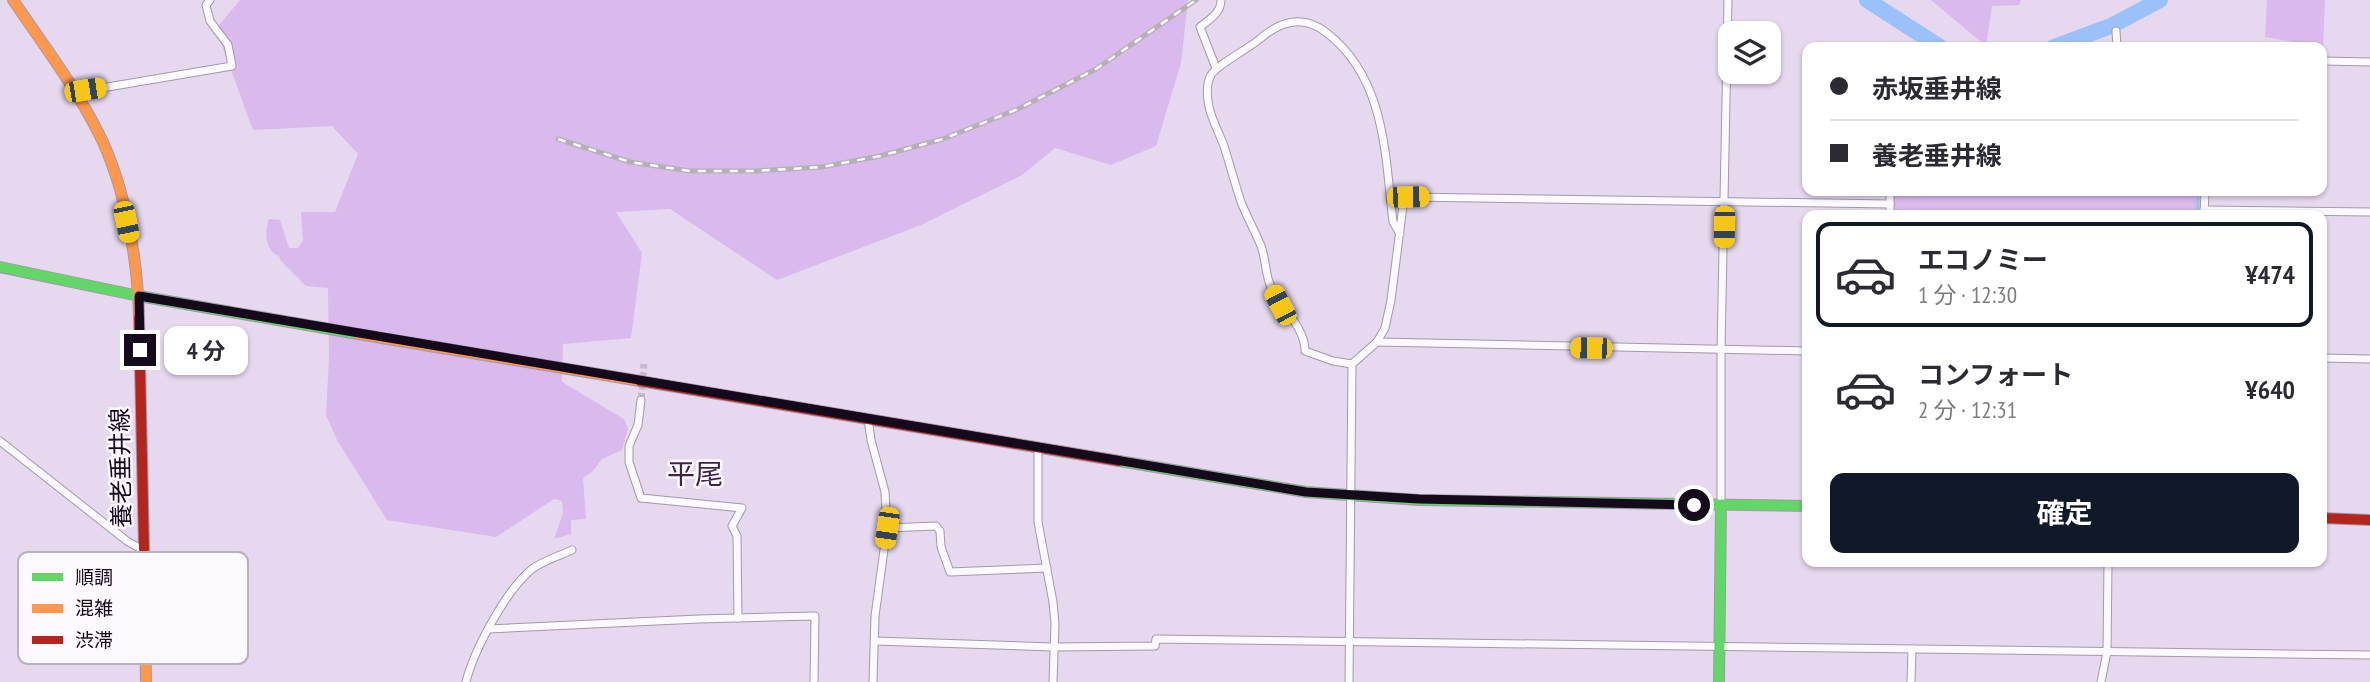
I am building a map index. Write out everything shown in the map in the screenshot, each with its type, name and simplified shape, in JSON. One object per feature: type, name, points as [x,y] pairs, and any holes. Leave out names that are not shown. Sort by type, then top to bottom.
[{"type":"main road","name":"養老垂井線","points":[[13,0],[103,141],[118,184],[139,296],[143,550]]},
{"type":"main road","points":[[0,267],[139,296],[1294,490],[1419,499],[1802,506]]},
{"type":"main road","points":[[1719,682],[1721,505]]},
{"type":"main road","points":[[2327,518],[2370,520]]},
{"type":"main road","name":"養老垂井線","points":[[146,664],[146,682]]},
{"type":"street","points":[[77,97],[85,90],[232,66],[228,45],[210,21],[206,5],[210,0]]},
{"type":"street","points":[[1216,68],[1200,27],[1215,16],[1220,9],[1221,0]]},
{"type":"street","points":[[1721,505],[1721,350],[1728,0]]},
{"type":"street","points":[[1352,364],[1333,361],[1305,351],[1303,338],[1280,305],[1269,283],[1262,248],[1241,203],[1209,107],[1208,82],[1216,68],[1241,54],[1269,31],[1291,21],[1307,22],[1320,27],[1333,37],[1356,65],[1370,89],[1383,133],[1393,222],[1400,234]]},
{"type":"street","points":[[2116,30],[2117,42]]},
{"type":"street","points":[[2327,61],[2370,62]]},
{"type":"street","points":[[1890,196],[1890,210]]},
{"type":"street","points":[[1349,682],[1352,364],[1377,342],[1385,328],[1403,206],[1408,197],[1890,204]]},
{"type":"street","points":[[2327,212],[2370,212]]},
{"type":"street","points":[[1377,342],[1802,351]]},
{"type":"street","points":[[2327,358],[2370,359]]},
{"type":"street","points":[[641,400],[638,425],[629,446],[629,462],[641,498],[742,508],[732,526],[737,536],[738,618]]},
{"type":"street","points":[[868,419],[885,492],[887,528],[875,616],[873,682]]},
{"type":"street","points":[[0,441],[127,541],[143,550]]},
{"type":"street","points":[[1038,448],[1038,522],[1053,602],[1053,682]]},
{"type":"street","points":[[887,528],[936,526],[940,531],[941,547],[950,572],[1047,568]]},
{"type":"street","points":[[466,682],[470,666],[505,602],[533,568],[572,550]]},
{"type":"street","points":[[2101,682],[2107,652],[2108,567]]},
{"type":"street","points":[[489,629],[815,615],[814,682]]},
{"type":"street","points":[[875,641],[1053,647],[1155,646],[1156,639],[2370,655]]},
{"type":"street","points":[[1911,682],[1912,649]]},
{"type":"shaded area","points":[[240,0],[1188,0],[1181,63],[1156,146],[1111,165],[1055,148],[1022,175],[921,225],[777,280],[670,209],[616,212],[642,253],[631,338],[563,344],[562,382],[624,419],[628,429],[622,450],[602,459],[592,472],[583,478],[586,519],[571,520],[571,534],[554,539],[563,513],[562,501],[554,499],[496,537],[387,520],[337,440],[326,415],[329,358],[328,288],[306,286],[268,246],[266,230],[269,219],[280,220],[289,248],[298,248],[303,240],[301,212],[335,212],[358,154],[332,126],[253,130],[216,29]]},
{"type":"shaded area","points":[[1931,0],[2021,0],[2019,5],[1992,6],[1987,42],[1981,42]]},
{"type":"shaded area","points":[[2267,0],[2325,0],[2323,42],[2294,42],[2265,37]]},
{"type":"shaded area","points":[[1894,196],[2200,196],[2200,210],[1894,210]]},
{"type":"waterway","points":[[1867,0],[1932,42]]},
{"type":"waterway","points":[[2068,42],[2111,26],[2160,0]]},
{"type":"waterway","points":[[2197,210],[2198,196]]},
{"type":"tunnel","points":[[641,400],[644,364]]},
{"type":"railway","points":[[558,139],[630,162],[690,171],[822,167],[880,156],[943,139],[1018,109],[1096,69],[1196,0]]},
{"type":"traffic: fast","points":[[0,267],[139,296],[358,334]]},
{"type":"traffic: fast","points":[[1119,461],[1306,492],[1419,500],[1802,506]]},
{"type":"traffic: fast","points":[[1719,682],[1721,505]]},
{"type":"traffic: slow","points":[[13,0],[82,104],[110,160],[129,228],[139,318]]},
{"type":"traffic: slow","points":[[358,334],[640,381]]},
{"type":"traffic: slow","points":[[146,664],[146,682]]},
{"type":"traffic: jam","points":[[139,318],[144,549]]},
{"type":"traffic: jam","points":[[640,381],[1119,461]]},
{"type":"traffic: jam","points":[[2327,518],[2370,520]]},
{"type":"district","name":"平尾","points":[[695,474]]},
{"type":"route","points":[[140,350],[139,296],[1306,492],[1419,499],[1694,505]]}]
